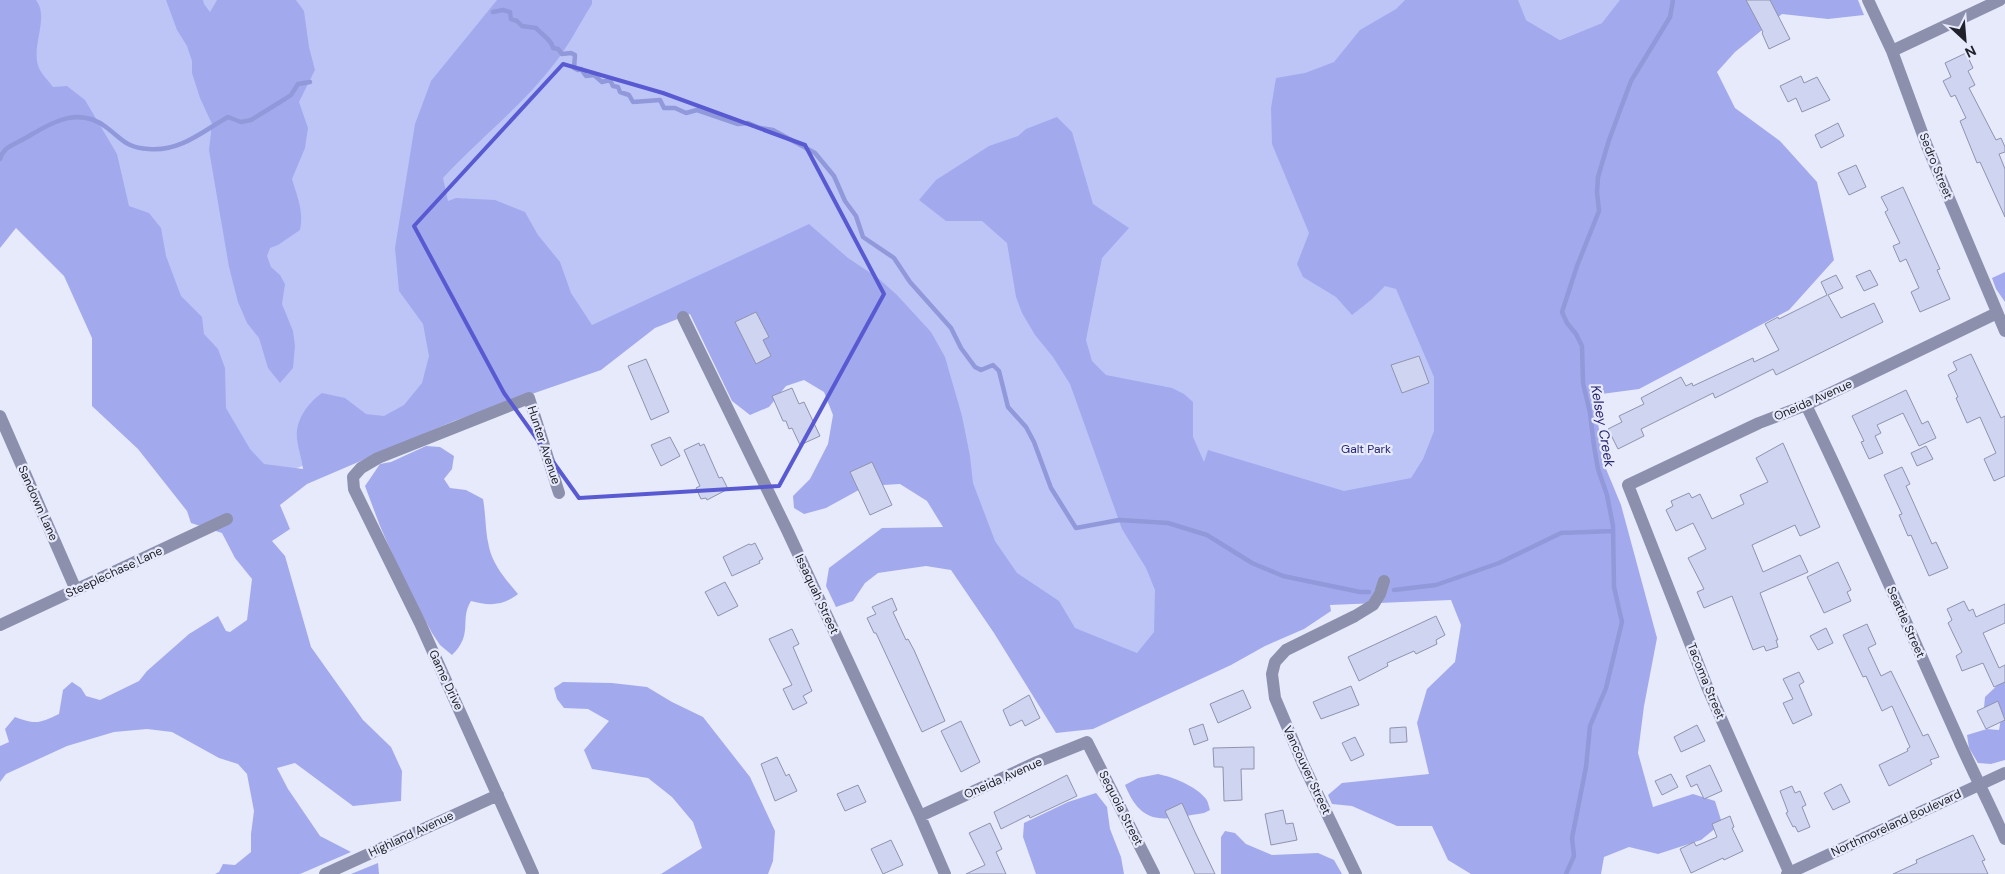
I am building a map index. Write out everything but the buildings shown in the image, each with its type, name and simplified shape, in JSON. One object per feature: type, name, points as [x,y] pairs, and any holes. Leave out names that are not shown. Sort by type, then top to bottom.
[{"type":"street","name":"Sedro Street","points":[[1868,0],[1892,51],[1927,146],[2005,331]]},
{"type":"street","points":[[1892,51],[2000,0]]},
{"type":"street","name":"Oneida Avenue","points":[[1628,485],[1759,423],[1806,405],[1997,313]]},
{"type":"street","name":"Issaquah Street","points":[[683,317],[787,530],[945,874]]},
{"type":"street","name":"Game Drive","points":[[528,398],[378,458],[361,468],[353,477],[354,489],[420,623],[533,874]]},
{"type":"street","name":"Hunter Avenue","points":[[528,398],[559,493]]},
{"type":"street","name":"Seattle Street","points":[[1806,405],[1844,482],[2005,839]]},
{"type":"street","name":"Sandown Lane","points":[[0,416],[76,590]]},
{"type":"street","name":"Tacoma Street","points":[[1628,485],[1708,688],[1789,874]]},
{"type":"street","name":"Steeplechase Lane","points":[[0,625],[227,519]]},
{"type":"street","name":"Vancouver Street","points":[[1356,874],[1303,764],[1275,698],[1272,674],[1275,662],[1286,650],[1355,616],[1373,604],[1380,594],[1384,581]]},
{"type":"street","name":"Oneida Avenue","points":[[920,816],[1037,762],[1088,742]]},
{"type":"street","name":"Sequoia Street","points":[[1088,742],[1154,874]]},
{"type":"street","name":"Northmoreland Boulevard","points":[[1789,874],[2005,773]]},
{"type":"street","name":"Highland Avenue","points":[[325,874],[498,795]]},
{"type":"highlighted area","points":[[563,64],[663,93],[805,145],[884,294],[779,486],[579,498],[504,393],[414,226]]},
{"type":"green space","name":"Galt Park","points":[[0,0],[1660,0],[1560,40],[1526,20],[1521,575],[1230,593],[1085,723],[820,237],[475,401],[228,494]]},
{"type":"shaded area","points":[[0,0],[36,0],[40,7],[41,24],[37,51],[39,68],[53,87],[67,86],[85,100],[117,154],[129,206],[149,213],[161,228],[166,256],[181,296],[202,317],[204,334],[218,349],[225,368],[226,408],[250,449],[264,464],[303,469],[297,439],[298,425],[307,407],[322,393],[345,398],[366,414],[384,416],[404,405],[422,383],[429,356],[423,324],[399,291],[395,248],[415,124],[431,81],[497,0],[592,0],[592,4],[565,49],[542,79],[443,178],[448,201],[456,198],[495,200],[525,212],[538,235],[560,262],[571,293],[592,325],[809,224],[848,258],[878,278],[897,295],[931,332],[945,357],[962,416],[973,483],[995,541],[1017,573],[1059,601],[1075,628],[1137,653],[1154,632],[1155,590],[1146,568],[1122,529],[1070,384],[1053,357],[1035,335],[1022,313],[1016,297],[1007,243],[982,221],[946,221],[919,200],[936,180],[989,146],[1018,136],[1026,129],[1057,117],[1072,132],[1093,204],[1129,228],[1102,258],[1086,340],[1092,361],[1106,375],[1172,388],[1184,394],[1193,402],[1193,437],[1204,462],[1208,450],[1344,491],[1411,478],[1423,459],[1434,431],[1434,377],[1396,289],[1385,286],[1352,315],[1336,297],[1303,277],[1297,264],[1309,233],[1272,144],[1271,108],[1276,78],[1305,73],[1334,62],[1360,30],[1396,9],[1405,0],[1518,0],[1526,20],[1560,40],[1602,23],[1620,0],[1858,0],[1864,15],[1828,19],[1782,14],[1735,52],[1717,72],[1735,108],[1780,141],[1817,182],[1834,260],[1789,310],[1639,389],[1594,395],[1604,464],[1621,505],[1657,638],[1644,706],[1638,753],[1653,807],[1693,794],[1715,801],[1722,823],[1701,840],[1658,854],[1629,847],[1604,857],[1601,874],[1471,874],[1448,860],[1432,826],[1397,826],[1352,806],[1332,804],[1328,795],[1342,783],[1429,774],[1417,723],[1427,689],[1455,662],[1461,625],[1451,600],[1330,605],[1331,611],[1304,629],[1265,646],[1231,665],[1093,729],[1056,733],[994,633],[951,570],[926,566],[878,573],[865,583],[853,601],[836,607],[826,586],[829,568],[882,528],[943,527],[927,501],[900,484],[866,486],[826,508],[804,514],[794,508],[793,496],[810,479],[828,444],[833,415],[824,392],[804,380],[786,386],[769,407],[750,415],[732,401],[690,314],[655,328],[601,370],[454,421],[307,484],[280,505],[290,529],[272,541],[285,556],[311,647],[363,720],[391,747],[402,771],[401,801],[353,806],[295,763],[277,768],[288,789],[320,836],[351,852],[300,874],[215,874],[219,872],[223,864],[235,865],[251,852],[254,811],[247,774],[238,764],[219,758],[172,732],[147,729],[114,732],[67,746],[6,774],[0,782],[0,746],[9,742],[5,729],[15,717],[38,722],[59,714],[63,690],[72,682],[81,688],[86,696],[100,700],[139,681],[147,671],[189,634],[218,616],[226,631],[230,632],[247,620],[252,579],[235,558],[222,533],[191,523],[187,511],[138,449],[92,406],[92,338],[64,276],[16,228],[0,248]]},
{"type":"shaded area","points":[[166,0],[203,0],[210,12],[217,0],[296,0],[304,11],[309,47],[315,70],[299,102],[308,128],[305,148],[292,179],[301,210],[300,230],[278,245],[270,248],[267,256],[271,267],[280,275],[285,284],[282,304],[293,331],[295,346],[293,368],[280,383],[268,368],[259,338],[247,323],[238,302],[229,267],[209,150],[212,124],[200,98],[192,73],[192,61],[187,46],[177,30]]},
{"type":"shaded area","points":[[2005,272],[2005,302],[1996,289],[1992,278]]},
{"type":"shaded area","points":[[426,446],[440,447],[454,456],[452,469],[444,479],[450,488],[466,490],[483,499],[491,554],[501,572],[518,594],[507,601],[496,604],[471,601],[466,614],[463,640],[452,655],[440,645],[432,633],[405,583],[365,486],[380,464],[391,462]]},
{"type":"shaded area","points":[[2005,678],[2005,760],[1991,764],[1978,763],[1969,748],[1967,735],[1987,729],[1999,730],[2001,719],[1984,708],[1985,697]]},
{"type":"shaded area","points":[[563,682],[612,683],[647,687],[703,717],[750,777],[775,831],[773,861],[768,874],[661,874],[702,848],[693,822],[672,797],[648,778],[592,769],[584,750],[609,721],[588,709],[564,708],[557,699],[554,688]]},
{"type":"shaded area","points":[[1158,774],[1177,780],[1202,794],[1207,800],[1210,810],[1204,813],[1178,817],[1157,818],[1139,809],[1125,785],[1138,778]]},
{"type":"shaded area","points":[[1096,793],[1107,807],[1110,829],[1121,857],[1124,874],[1036,874],[1023,837],[1024,823],[1068,802]]},
{"type":"shaded area","points":[[1225,831],[1235,833],[1246,844],[1272,855],[1318,853],[1334,860],[1342,874],[1221,874],[1221,837]]},
{"type":"shaded area","points":[[378,863],[379,874],[351,874]]},
{"type":"waterway","name":"Kelsey Creek","points":[[1566,874],[1574,856],[1572,838],[1586,767],[1590,726],[1606,688],[1622,622],[1614,587],[1613,526],[1607,495],[1598,469],[1590,413],[1583,383],[1582,346],[1562,312],[1577,266],[1599,211],[1598,177],[1609,140],[1631,81],[1670,17],[1673,0]]},
{"type":"waterway","points":[[493,12],[503,10],[510,12],[511,19],[517,21],[522,26],[536,28],[553,48],[558,49],[562,54],[571,53],[575,55],[574,68],[581,69],[586,76],[594,75],[602,82],[610,80],[613,86],[618,87],[620,92],[629,95],[633,102],[660,100],[664,108],[675,108],[686,113],[697,110],[738,124],[748,123],[760,128],[773,130],[815,153],[834,176],[845,201],[856,216],[863,237],[894,258],[910,282],[951,328],[961,348],[975,367],[981,370],[993,365],[999,371],[1008,407],[1026,427],[1034,442],[1051,488],[1076,528],[1119,520],[1168,523],[1207,535],[1252,563],[1283,576],[1360,592],[1369,592]]},
{"type":"waterway","points":[[0,159],[6,149],[38,130],[57,121],[76,117],[96,121],[135,147],[149,149],[171,147],[191,139],[228,117],[241,122],[251,120],[291,95],[298,84],[310,82]]},
{"type":"waterway","points":[[1394,590],[1436,585],[1499,563],[1561,533],[1613,531]]}]
